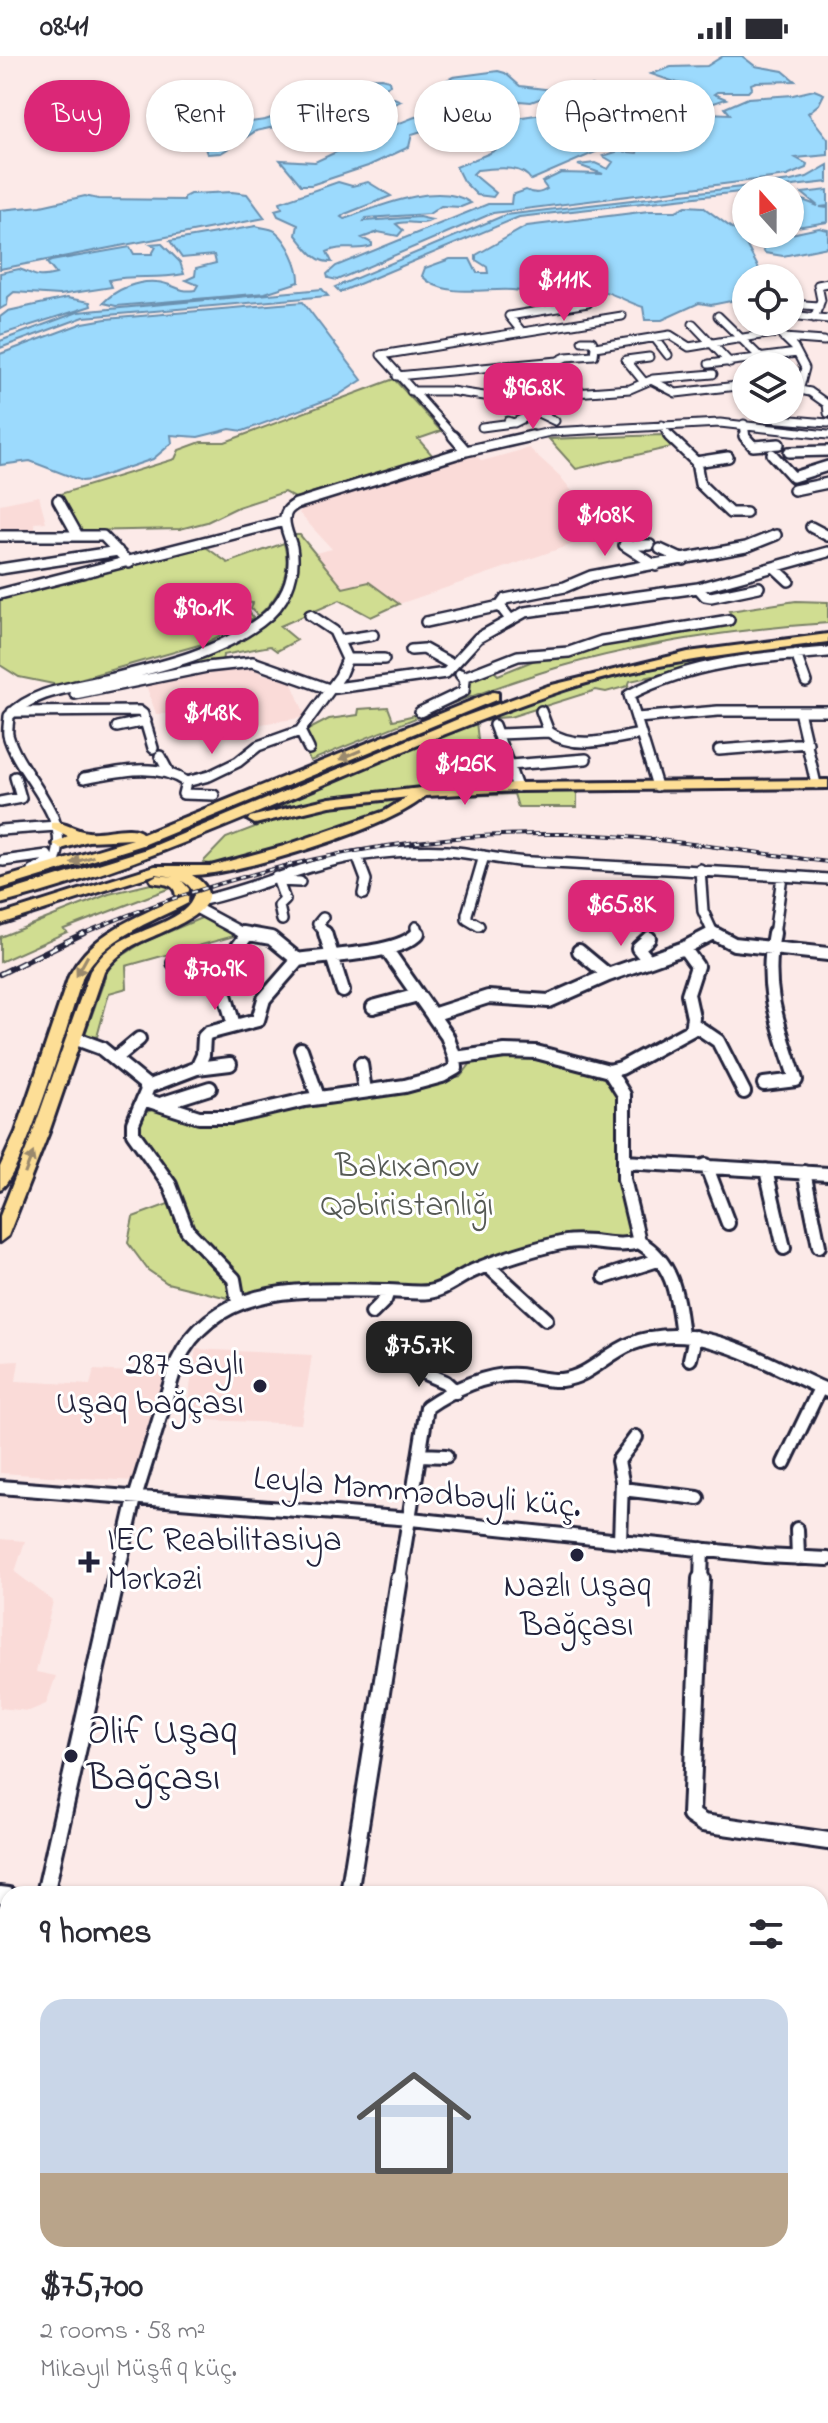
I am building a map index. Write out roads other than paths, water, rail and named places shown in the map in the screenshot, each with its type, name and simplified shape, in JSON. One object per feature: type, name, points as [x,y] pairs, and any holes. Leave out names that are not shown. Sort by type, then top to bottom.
[{"type":"highway","points":[[0,883],[138,842],[456,711],[555,676],[693,644],[828,628]]},
{"type":"highway","points":[[149,853],[480,715],[553,689],[676,659],[828,638]]},
{"type":"highway","points":[[57,826],[68,833],[116,837],[155,829],[271,788]]},
{"type":"highway","points":[[0,899],[313,805],[421,792]]},
{"type":"highway","points":[[61,844],[95,837]]},
{"type":"main road","points":[[0,932],[70,900],[147,872],[211,870],[307,843],[395,813],[418,800],[421,792],[517,787],[822,784]]},
{"type":"main road","points":[[154,931],[192,903],[198,882],[204,878],[400,818],[439,790]]},
{"type":"main road","points":[[168,870],[189,877],[192,903]]},
{"type":"main road","points":[[0,920],[137,883],[164,879],[174,881],[181,887],[184,897],[192,903]]},
{"type":"main road","points":[[0,1184],[24,1132],[81,967],[101,943],[140,921],[192,903]]},
{"type":"main road","points":[[0,1236],[41,1132],[93,979],[102,962],[124,945],[169,921],[168,916],[161,914],[140,921]]},
{"type":"street","points":[[814,318],[822,296],[818,285],[828,283]]},
{"type":"street","points":[[522,332],[509,316],[588,303]]},
{"type":"street","points":[[804,305],[819,306]]},
{"type":"street","points":[[466,451],[381,355],[622,316]]},
{"type":"street","points":[[718,316],[741,338],[750,352]]},
{"type":"street","points":[[804,317],[828,319]]},
{"type":"street","points":[[693,324],[730,363]]},
{"type":"street","points":[[569,325],[571,335]]},
{"type":"street","points":[[595,347],[673,335],[686,347],[768,336]]},
{"type":"street","points":[[782,336],[796,352]]},
{"type":"street","points":[[788,336],[824,341]]},
{"type":"street","points":[[654,337],[668,355]]},
{"type":"street","points":[[636,339],[643,350]]},
{"type":"street","points":[[524,376],[532,367],[564,358],[594,355],[592,341],[582,341]]},
{"type":"street","points":[[550,350],[564,358]]},
{"type":"street","points":[[649,357],[626,360],[647,381],[672,393],[732,388]]},
{"type":"street","points":[[709,364],[730,363]]},
{"type":"street","points":[[397,376],[493,367],[532,367],[556,371]]},
{"type":"street","points":[[491,382],[493,367]]},
{"type":"street","points":[[482,427],[510,422],[537,407],[546,395],[587,388],[630,389],[647,381],[713,374]]},
{"type":"street","points":[[630,389],[634,401]]},
{"type":"street","points":[[804,390],[828,407]]},
{"type":"street","points":[[411,391],[451,391],[537,407],[555,421]]},
{"type":"street","points":[[804,421],[828,423]]},
{"type":"street","points":[[744,424],[744,436],[753,446],[779,444]]},
{"type":"street","points":[[0,883],[39,869],[56,859],[61,844],[57,826],[6,727],[12,712],[32,700],[208,648],[261,622],[281,600],[292,581],[294,557],[285,521],[288,510],[304,501],[466,451],[550,432],[744,424],[828,435]]},
{"type":"street","points":[[662,425],[669,437],[696,462],[698,481],[705,489],[730,513],[746,513]]},
{"type":"street","points":[[789,452],[828,451]]},
{"type":"street","points":[[772,454],[793,477],[828,466]]},
{"type":"street","points":[[696,462],[728,457]]},
{"type":"street","points":[[794,490],[828,483]]},
{"type":"street","points":[[58,500],[77,534]]},
{"type":"street","points":[[0,594],[285,521]]},
{"type":"street","points":[[811,527],[828,536]]},
{"type":"street","points":[[426,622],[500,606],[505,599],[565,587],[588,572],[656,566],[746,547],[776,535]]},
{"type":"street","points":[[0,536],[103,536],[129,563]]},
{"type":"street","points":[[172,538],[181,550]]},
{"type":"street","points":[[650,545],[624,545],[656,566]]},
{"type":"street","points":[[660,549],[684,560]]},
{"type":"street","points":[[0,569],[118,551]]},
{"type":"street","points":[[64,690],[90,692],[207,667],[253,662],[329,689],[452,668],[478,638],[510,619],[549,607],[632,599],[698,588],[828,552]]},
{"type":"street","points":[[775,568],[789,581]]},
{"type":"street","points":[[556,576],[565,587]]},
{"type":"street","points":[[528,583],[536,592]]},
{"type":"street","points":[[698,588],[705,596],[711,597],[759,587]]},
{"type":"street","points":[[500,606],[510,619]]},
{"type":"street","points":[[186,782],[209,776],[238,762],[258,746],[300,731],[308,724],[340,676],[347,659],[341,640],[334,631],[310,615]]},
{"type":"street","points":[[464,677],[509,658],[569,652],[609,639],[729,620]]},
{"type":"street","points":[[341,640],[373,635]]},
{"type":"street","points":[[509,658],[518,646]]},
{"type":"street","points":[[411,650],[424,649],[464,677],[467,686],[464,691],[420,712]]},
{"type":"street","points":[[657,786],[629,695],[673,673],[828,652]]},
{"type":"street","points":[[796,654],[806,682]]},
{"type":"street","points":[[347,659],[384,659]]},
{"type":"street","points":[[12,712],[136,710],[146,721],[156,752],[168,771]]},
{"type":"street","points":[[541,711],[549,732]]},
{"type":"street","points":[[637,718],[718,711],[828,711]]},
{"type":"street","points":[[799,711],[822,784]]},
{"type":"street","points":[[117,727],[146,721]]},
{"type":"street","points":[[517,787],[496,729],[549,732],[565,741],[580,743],[641,734]]},
{"type":"street","points":[[300,731],[309,749]]},
{"type":"street","points":[[510,765],[541,760],[591,762],[580,743]]},
{"type":"street","points":[[719,750],[808,743]]},
{"type":"street","points":[[0,746],[13,745]]},
{"type":"street","points":[[84,778],[168,771],[178,774],[186,782]]},
{"type":"street","points":[[0,778],[29,774]]},
{"type":"street","points":[[0,802],[21,798],[15,777]]},
{"type":"street","points":[[176,806],[186,782]]},
{"type":"street","points":[[183,794],[214,795]]},
{"type":"street","points":[[0,830],[57,826]]},
{"type":"street","points":[[1,862],[61,844]]},
{"type":"street","points":[[192,903],[224,896],[313,865],[357,856],[428,850],[582,865],[700,869],[828,879]]},
{"type":"street","points":[[1,862],[47,855],[49,862],[39,869]]},
{"type":"street","points":[[357,856],[366,880],[363,894]]},
{"type":"street","points":[[479,926],[467,919],[467,914],[484,856]]},
{"type":"street","points":[[700,869],[703,911],[713,933],[734,944],[828,954]]},
{"type":"street","points":[[764,1084],[796,1080],[770,991],[768,967],[782,876]]},
{"type":"street","points":[[277,879],[300,882]]},
{"type":"street","points":[[277,879],[285,900],[279,906],[282,920]]},
{"type":"street","points":[[192,903],[247,935],[271,938],[298,960]]},
{"type":"street","points":[[323,918],[318,924],[327,935],[343,991]]},
{"type":"street","points":[[197,1068],[203,1055],[204,1037],[234,1025],[258,1020],[264,999],[298,960],[331,953],[386,949],[415,939],[418,934],[416,927]]},
{"type":"street","points":[[432,1015],[488,997],[549,1001],[608,975],[684,948],[713,933]]},
{"type":"street","points":[[174,963],[199,971],[217,968],[234,961],[237,948],[247,935]]},
{"type":"street","points":[[648,960],[638,948],[649,938]]},
{"type":"street","points":[[684,948],[697,966],[688,994],[690,1029],[696,1047]]},
{"type":"street","points":[[74,1038],[94,1044],[115,1059],[145,1093],[194,1117],[220,1118],[318,1097],[438,1077],[456,1068],[447,1036],[386,949]]},
{"type":"street","points":[[579,951],[608,975]]},
{"type":"street","points":[[217,968],[234,1025]]},
{"type":"street","points":[[373,1007],[418,995]]},
{"type":"street","points":[[455,1058],[505,1051],[536,1052],[609,1071],[629,1066],[690,1029]]},
{"type":"street","points":[[690,1029],[718,1041],[744,1092]]},
{"type":"street","points":[[115,1059],[139,1039]]},
{"type":"street","points":[[301,1049],[318,1097]]},
{"type":"street","points":[[230,1064],[197,1068],[145,1093],[133,1123],[133,1133],[170,1185],[187,1230],[234,1279],[238,1302]]},
{"type":"street","points":[[361,1064],[365,1091]]},
{"type":"street","points":[[609,1071],[624,1095],[625,1186],[639,1242]]},
{"type":"street","points":[[163,1103],[210,1088]]},
{"type":"street","points":[[625,1162],[828,1174]]},
{"type":"street","points":[[706,1165],[728,1223]]},
{"type":"street","points":[[766,1170],[784,1248]]},
{"type":"street","points":[[804,1172],[819,1246]]},
{"type":"street","points":[[47,1886],[135,1498],[181,1351],[210,1317],[238,1302],[314,1290],[432,1292],[463,1274],[568,1242],[628,1245],[639,1242],[645,1243],[675,1283],[688,1336],[690,1359]]},
{"type":"street","points":[[605,1277],[658,1260]]},
{"type":"street","points":[[488,1266],[546,1319]]},
{"type":"street","points":[[372,1313],[385,1300],[388,1291]]},
{"type":"street","points":[[350,1886],[427,1407],[442,1396],[507,1375],[566,1380],[597,1367],[632,1343],[688,1336],[719,1342],[824,1389],[784,1463]]},
{"type":"street","points":[[397,1361],[445,1382],[456,1392]]},
{"type":"street","points":[[620,1541],[620,1456],[636,1437]]},
{"type":"street","points":[[419,1455],[446,1456]]},
{"type":"street","name":"Leyla Məmmədbəyli küç.","points":[[0,1487],[411,1519],[828,1559]]},
{"type":"street","points":[[622,1489],[698,1498]]},
{"type":"street","points":[[797,1529],[798,1558]]},
{"type":"street","points":[[702,1549],[691,1815],[703,1823],[828,1841]]},
{"type":"water","points":[[723,56],[742,56],[755,66],[783,71],[795,81],[756,82],[751,84],[748,92],[715,93],[715,80],[669,80],[651,74],[671,67],[707,66]]},
{"type":"water","points":[[498,71],[513,80],[447,80]]},
{"type":"water","points":[[381,78],[389,80],[351,80]]},
{"type":"water","points":[[520,86],[536,88],[536,100],[520,101]]},
{"type":"water","points":[[814,90],[824,94],[819,104],[808,113],[828,139],[828,155],[796,158],[807,164],[806,168],[787,176],[732,176],[732,183],[493,213],[337,280],[328,278],[327,274],[336,266],[488,204],[511,204],[512,195],[526,190],[542,192],[547,189],[542,182],[561,173],[603,174],[578,165],[595,163],[608,169],[613,162],[603,156],[616,152],[715,152],[715,113],[730,114],[725,108],[748,98],[793,95]]},
{"type":"water","points":[[715,94],[726,99],[715,103]]},
{"type":"water","points":[[536,115],[536,152],[596,152],[531,180],[514,169],[477,170],[473,174],[496,193],[493,197],[477,195],[463,181],[456,167],[492,152],[520,152],[520,117]]},
{"type":"water","points":[[270,118],[270,128],[254,132],[254,122]]},
{"type":"water","points":[[414,118],[414,133],[409,147],[368,166],[311,185],[301,185],[280,160],[315,162],[336,152],[398,152],[398,123]]},
{"type":"water","points":[[828,165],[828,182],[804,185],[804,178]]},
{"type":"water","points":[[338,182],[352,186],[368,182],[391,196],[345,214],[341,217],[344,219],[425,195],[442,194],[471,203],[461,207],[441,206],[429,214],[366,218],[364,221],[419,217],[432,220],[396,224],[403,230],[398,236],[378,232],[362,238],[372,246],[327,252],[332,262],[326,262],[311,253],[296,235],[298,225],[278,216],[275,210],[282,208],[280,202]]},
{"type":"water","points":[[732,188],[732,193],[519,217],[340,292],[335,287],[505,215]]},
{"type":"water","points":[[828,190],[828,206],[820,207],[828,208],[828,222],[804,226],[804,200],[818,206],[804,193]]},
{"type":"water","points":[[190,194],[247,194],[265,218],[0,269],[0,210],[41,206],[85,196],[98,199],[184,200]]},
{"type":"water","points":[[686,206],[703,207],[732,228],[732,248],[748,248],[756,264],[732,264],[732,301],[711,305],[699,303],[662,320],[645,320],[643,307],[597,290],[556,299],[512,290],[441,288],[422,276],[425,268],[450,259],[470,259],[477,273],[488,273],[487,267],[476,260],[476,255],[527,226],[649,211],[676,211]]},
{"type":"water","points":[[256,226],[275,231],[284,241],[295,262],[299,282],[265,293],[116,306],[103,303],[121,290],[142,282],[195,290],[198,285],[186,280],[195,276],[196,268],[216,263],[214,255],[182,258],[170,241]]},
{"type":"water","points":[[819,228],[828,230],[828,247],[783,256],[765,253],[762,248],[804,248],[804,231]]},
{"type":"water","points":[[161,243],[180,262],[184,274],[118,278],[109,280],[112,287],[60,295],[14,292],[8,297],[7,305],[0,309],[0,273],[19,269],[36,276],[56,274],[47,263],[130,247],[134,254],[152,254],[156,247],[150,244]]},
{"type":"water","points":[[322,289],[328,296],[84,317],[0,348],[0,341],[78,312]]},
{"type":"water","points":[[67,298],[90,302],[91,306],[0,335],[0,317],[8,311]]},
{"type":"water","points":[[303,302],[362,380],[337,396],[243,431],[230,429],[198,437],[171,435],[172,443],[153,459],[91,480],[82,481],[30,461],[0,465],[0,354],[83,323],[106,319]]},
{"type":"railway","points":[[84,933],[196,891],[256,874],[316,859],[438,840],[500,835],[596,835],[696,844],[828,862]]},
{"type":"railway","points":[[0,974],[84,933]]},
{"type":"railway","points":[[79,935],[84,933]]},
{"type":"place","name":"287 saylı Uşaq bağçası","points":[[260,1386]]},
{"type":"place","name":"Nazlı Uşaq Bağçası","points":[[577,1555]]},
{"type":"place","name":"IEC Reabilitasiya Mərkəzi","points":[[89,1562]]},
{"type":"place","name":"Əlif Uşaq Bağçası","points":[[71,1756]]},
{"type":"park label","name":"Bakıxanov Qəbiristanlığı","points":[[407,1188]]}]
